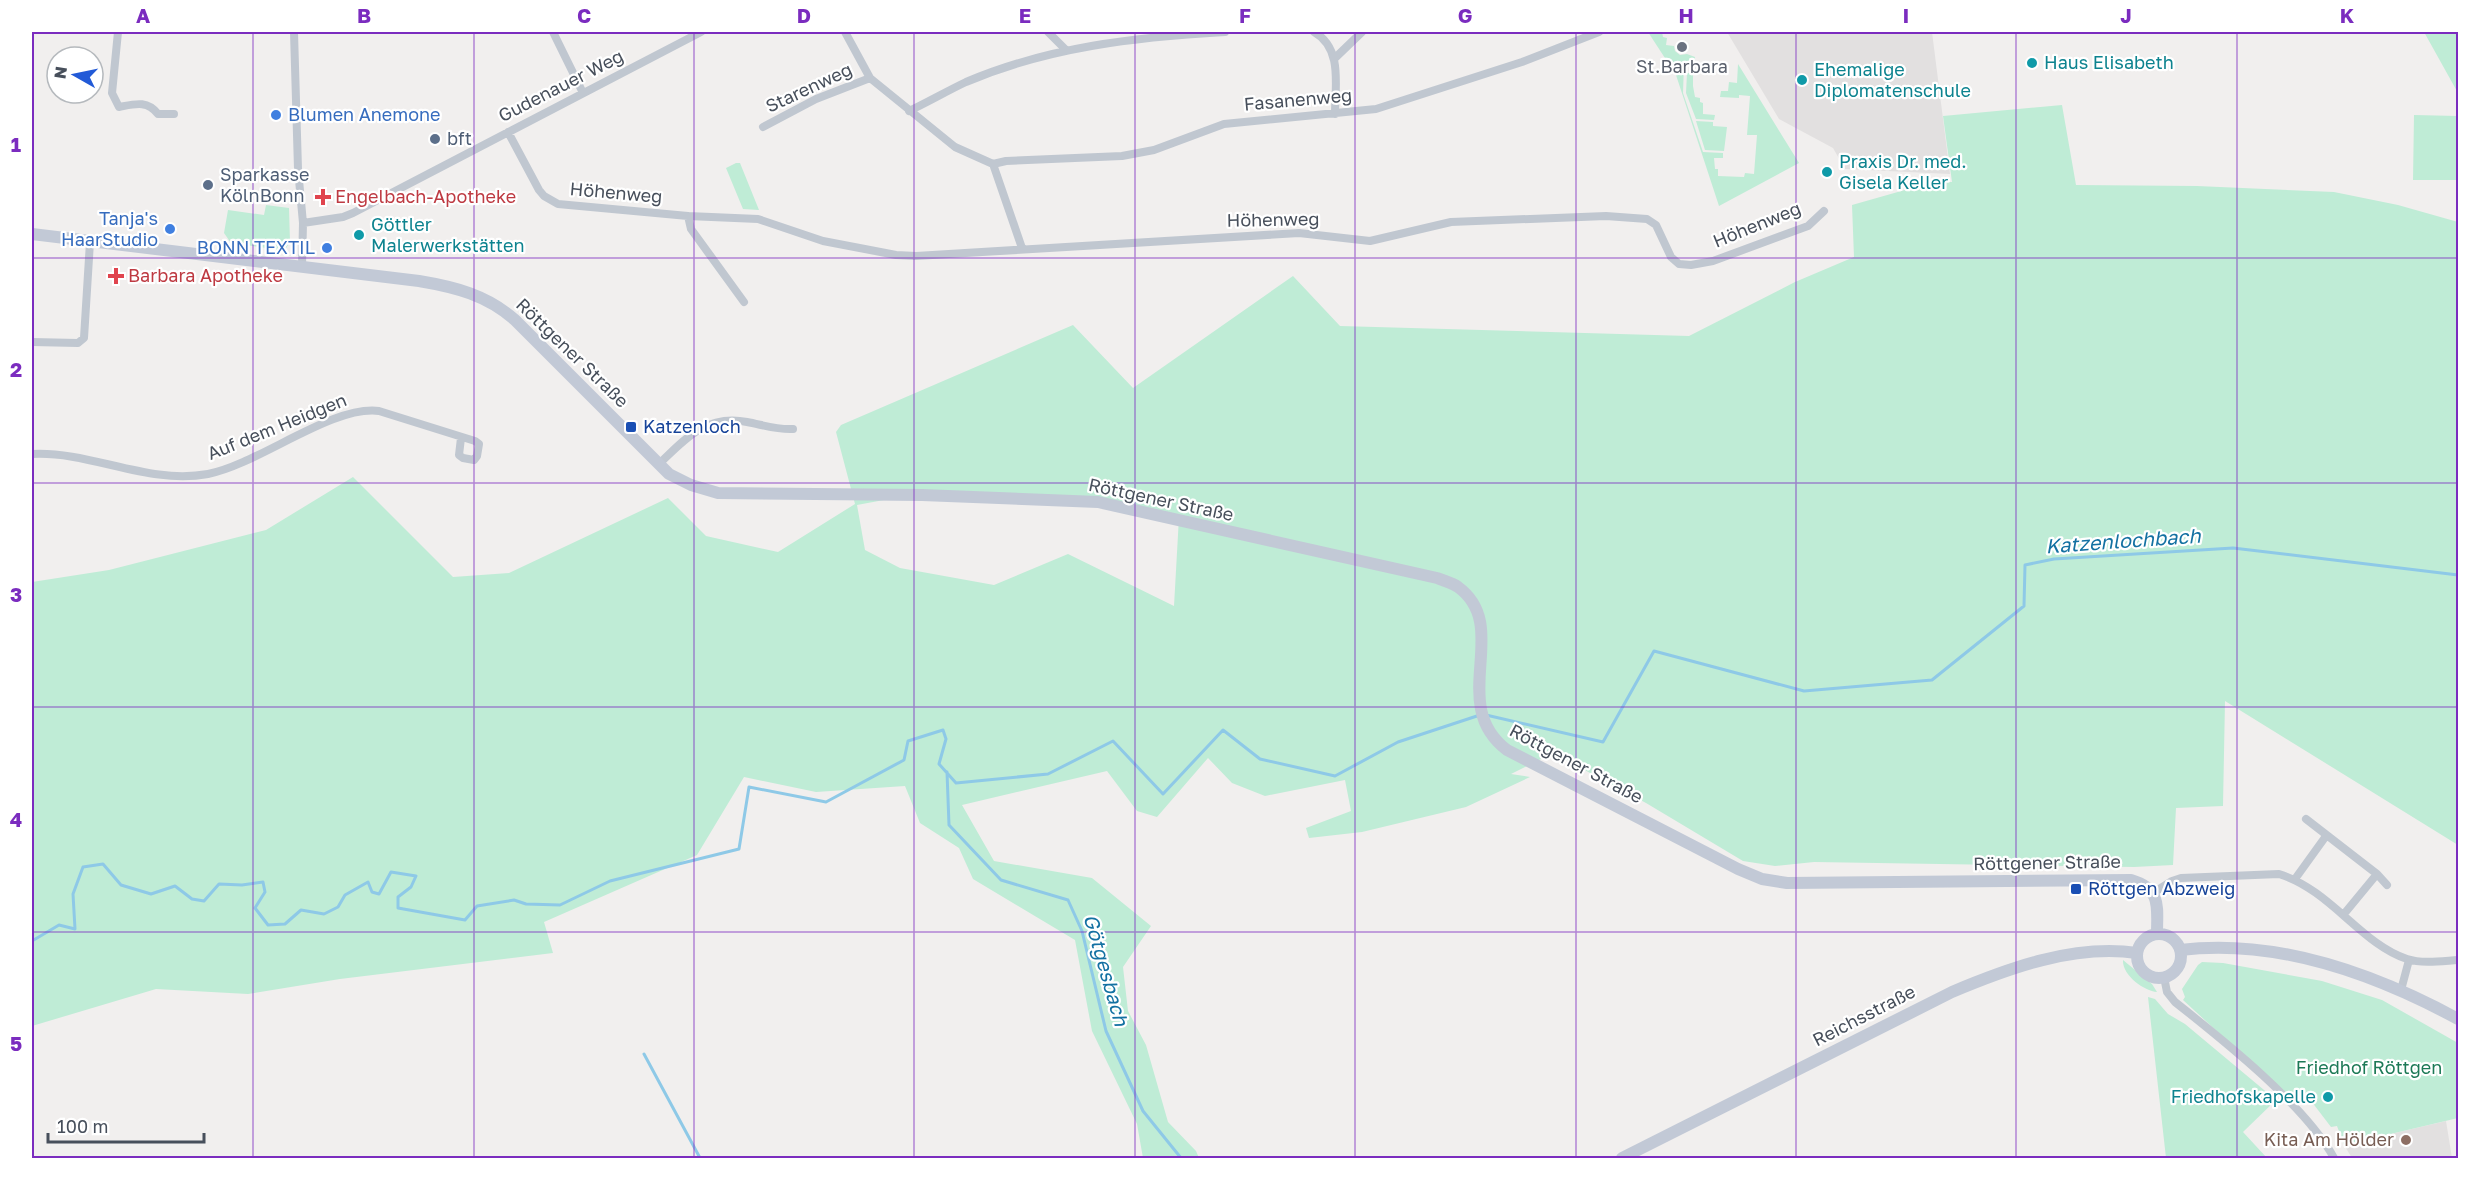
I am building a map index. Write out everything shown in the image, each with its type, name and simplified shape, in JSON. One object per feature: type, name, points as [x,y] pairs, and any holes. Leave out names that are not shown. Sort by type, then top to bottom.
[{"type":"street","points":[[118,32],[112,93],[119,107],[145,104],[152,107],[158,114],[174,114]]},
{"type":"street","points":[[294,32],[298,169],[303,223],[302,266]]},
{"type":"street","points":[[553,32],[583,93]]},
{"type":"street","name":"Gudenauer Weg","points":[[303,223],[353,213],[701,32]]},
{"type":"street","points":[[845,32],[870,78],[955,147],[993,164],[1022,248]]},
{"type":"street","points":[[1048,32],[1066,50]]},
{"type":"street","points":[[909,111],[966,82],[1014,64],[1066,50],[1154,36],[1225,32]]},
{"type":"street","points":[[1314,32],[1321,35],[1335,58],[1335,114]]},
{"type":"street","points":[[1335,58],[1362,32]]},
{"type":"street","name":"Fasanenweg","points":[[993,164],[1006,161],[1122,156],[1154,150],[1224,124],[1376,109],[1522,62],[1599,32]]},
{"type":"street","name":"Starenweg","points":[[763,127],[816,99],[870,78]]},
{"type":"street","name":"Höhenweg","points":[[508,132],[539,190],[544,196],[558,204],[688,216],[758,219],[823,241],[904,256],[1299,233],[1370,241],[1451,222],[1606,216],[1647,219],[1656,225],[1671,257],[1679,264],[1691,265],[1713,261],[1808,226],[1824,211]]},
{"type":"street","points":[[688,216],[691,229],[744,302]]},
{"type":"street","name":"Röttgener Straße","points":[[32,234],[436,284],[480,296],[507,312],[523,327],[600,403],[658,465],[669,474],[691,485],[718,493],[922,495],[1098,502],[1437,578],[1457,586],[1471,598],[1479,618],[1482,639],[1479,708],[1483,722],[1493,740],[1507,750],[1738,869],[1762,879],[1787,883],[2131,880],[2142,883],[2153,893]]},
{"type":"street","points":[[32,342],[78,343],[84,338],[90,242]]},
{"type":"street","name":"Auf dem Heidgen","points":[[32,454],[59,455],[141,474],[188,477],[234,466],[343,416],[364,410],[379,411],[461,438]]},
{"type":"street","points":[[658,465],[688,435],[715,423],[737,420],[781,430],[793,429]]},
{"type":"street","points":[[2306,819],[2377,874],[2387,885]]},
{"type":"street","points":[[2295,879],[2326,836]]},
{"type":"street","points":[[2157,934],[2157,909],[2153,893],[2172,880],[2258,873],[2279,874],[2295,879],[2390,952],[2409,960],[2430,962],[2458,960]]},
{"type":"street","points":[[2343,914],[2377,874]]},
{"type":"street","points":[[2157,934],[2174,940],[2180,950],[2178,966],[2164,977],[2146,974],[2139,966],[2137,953],[2142,942],[2157,934]]},
{"type":"street","points":[[2180,950],[2210,947],[2328,964],[2401,990],[2458,1019]]},
{"type":"street","name":"Reichsstraße","points":[[1622,1158],[1978,981],[2011,969],[2068,956],[2112,950],[2137,953]]},
{"type":"street","points":[[2401,990],[2409,960]]},
{"type":"street","points":[[2164,977],[2167,992],[2175,1002],[2290,1103],[2334,1158]]},
{"type":"shaded area","points":[[1727,32],[1932,32],[1950,174],[1845,169],[1833,148],[1779,119]]},
{"type":"shaded area","name":"Kita Am Hölder","points":[[2446,1121],[2452,1158],[2352,1158],[2344,1145]]},
{"type":"green space","points":[[1648,32],[1662,32],[1663,37],[1667,38],[1666,45],[1674,46],[1675,51],[1680,55],[1687,54],[1695,57],[1694,64],[1684,64],[1683,93],[1703,152],[1723,153],[1723,158],[1714,158],[1718,176],[1744,177],[1745,173],[1754,174],[1757,135],[1747,135],[1750,96],[1720,97],[1721,91],[1728,91],[1729,82],[1737,83],[1738,64],[1799,163],[1719,206],[1676,75]]},
{"type":"green space","points":[[2424,32],[2458,32],[2458,93]]},
{"type":"green space","points":[[1687,73],[1693,73],[1695,97],[1700,98],[1700,102],[1703,103],[1703,114],[1715,115],[1714,120],[1696,119],[1686,93]]},
{"type":"green space","points":[[2062,105],[2076,185],[2197,186],[2334,192],[2398,205],[2458,222],[2458,845],[2225,701],[2223,806],[2176,808],[2173,865],[2134,867],[1814,862],[1775,866],[1743,861],[1646,803],[1553,753],[1511,774],[1530,777],[1466,807],[1362,832],[1309,838],[1306,828],[1351,811],[1345,780],[1265,796],[1232,783],[1208,758],[1157,817],[1137,811],[1107,771],[962,805],[994,861],[1092,878],[1151,926],[1123,967],[1128,1011],[1146,1045],[1168,1122],[1196,1151],[1199,1158],[1143,1158],[1137,1124],[1092,1031],[1075,940],[973,879],[959,848],[920,823],[905,786],[816,792],[744,777],[697,855],[544,922],[553,953],[340,979],[248,994],[156,989],[32,1026],[32,582],[109,570],[266,530],[353,477],[453,577],[509,573],[668,498],[706,536],[778,552],[855,504],[836,432],[841,425],[1073,325],[1133,388],[1293,276],[1340,326],[1689,336],[1795,282],[1854,257],[1852,205],[1933,182],[1952,182],[1943,116]],"holes":[[[916,494],[1094,497],[1179,517],[1174,606],[1068,554],[994,585],[900,568],[865,550],[857,505]]]},
{"type":"green space","points":[[2414,115],[2458,116],[2458,180],[2413,180]]},
{"type":"green space","points":[[1696,121],[1713,122],[1713,126],[1727,127],[1724,151],[1705,150]]},
{"type":"green space","points":[[740,163],[759,210],[743,209],[726,168]]},
{"type":"green space","points":[[266,205],[289,208],[290,242],[286,248],[280,250],[231,243],[224,233],[228,210],[264,215]]},
{"type":"green space","points":[[2123,960],[2152,984],[2157,992],[2146,989],[2135,981],[2126,971]]},
{"type":"green space","name":"Friedhof Röttgen","points":[[2202,962],[2223,963],[2322,981],[2382,1000],[2458,1043],[2458,1118],[2344,1145],[2337,1126],[2331,1127],[2305,1093],[2294,1097],[2291,1092],[2285,1094],[2183,1000],[2185,997],[2182,989]]},
{"type":"green space","points":[[2148,997],[2155,999],[2168,1014],[2185,1024],[2276,1100],[2243,1132],[2267,1158],[2166,1158]]},
{"type":"waterway","name":"Katzenlochbach","points":[[1486,715],[1603,742],[1654,651],[1804,691],[1932,680],[2024,606],[2025,565],[2054,559],[2233,548],[2458,575]]},
{"type":"waterway","name":"Katzenlochbach","points":[[32,941],[59,925],[75,929],[73,894],[83,867],[103,864],[121,885],[151,894],[175,886],[192,899],[204,901],[219,884],[242,885],[263,882],[265,892],[255,908],[268,925],[285,924],[301,910],[324,914],[338,907],[345,895],[368,882],[372,892],[379,894],[391,872],[416,876],[411,887],[398,897],[398,908],[465,920],[477,906],[514,900],[526,904],[560,905],[610,881],[739,849],[749,787],[826,802],[904,760],[908,741],[943,730],[946,739],[939,764],[956,783],[1048,774],[1113,741],[1163,794],[1223,730],[1260,759],[1335,776],[1398,742],[1480,715]]},
{"type":"waterway","name":"Götgesbach","points":[[947,772],[949,825],[1001,880],[1068,900],[1082,931],[1106,1031],[1143,1111],[1181,1158]]},
{"type":"waterway","points":[[644,1054],[700,1158]]},
{"type":"place","name":"St.Barbara","points":[[1682,47]]},
{"type":"place","name":"Haus Elisabeth","points":[[2032,63]]},
{"type":"place","name":"Ehemalige Diplomatenschule","points":[[1802,80]]},
{"type":"place","name":"Blumen Anemone","points":[[276,115]]},
{"type":"place","name":"bft","points":[[435,139]]},
{"type":"place","name":"Praxis Dr. med. Gisela Keller","points":[[1827,172]]},
{"type":"place","name":"Sparkasse KölnBonn","points":[[208,185]]},
{"type":"place","name":"Engelbach-Apotheke","points":[[323,197]]},
{"type":"place","name":"Tanja's HaarStudio","points":[[170,229]]},
{"type":"place","name":"Göttler Malerwerkstätten","points":[[359,235]]},
{"type":"place","name":"BONN TEXTIL","points":[[327,248]]},
{"type":"place","name":"Barbara Apotheke","points":[[116,276]]},
{"type":"place","name":"Katzenloch","points":[[631,427]]},
{"type":"place","name":"Röttgen Abzweig","points":[[2076,889]]},
{"type":"place","name":"Friedhofskapelle","points":[[2328,1097]]},
{"type":"place","name":"Kita Am Hölder","points":[[2406,1140]]}]
